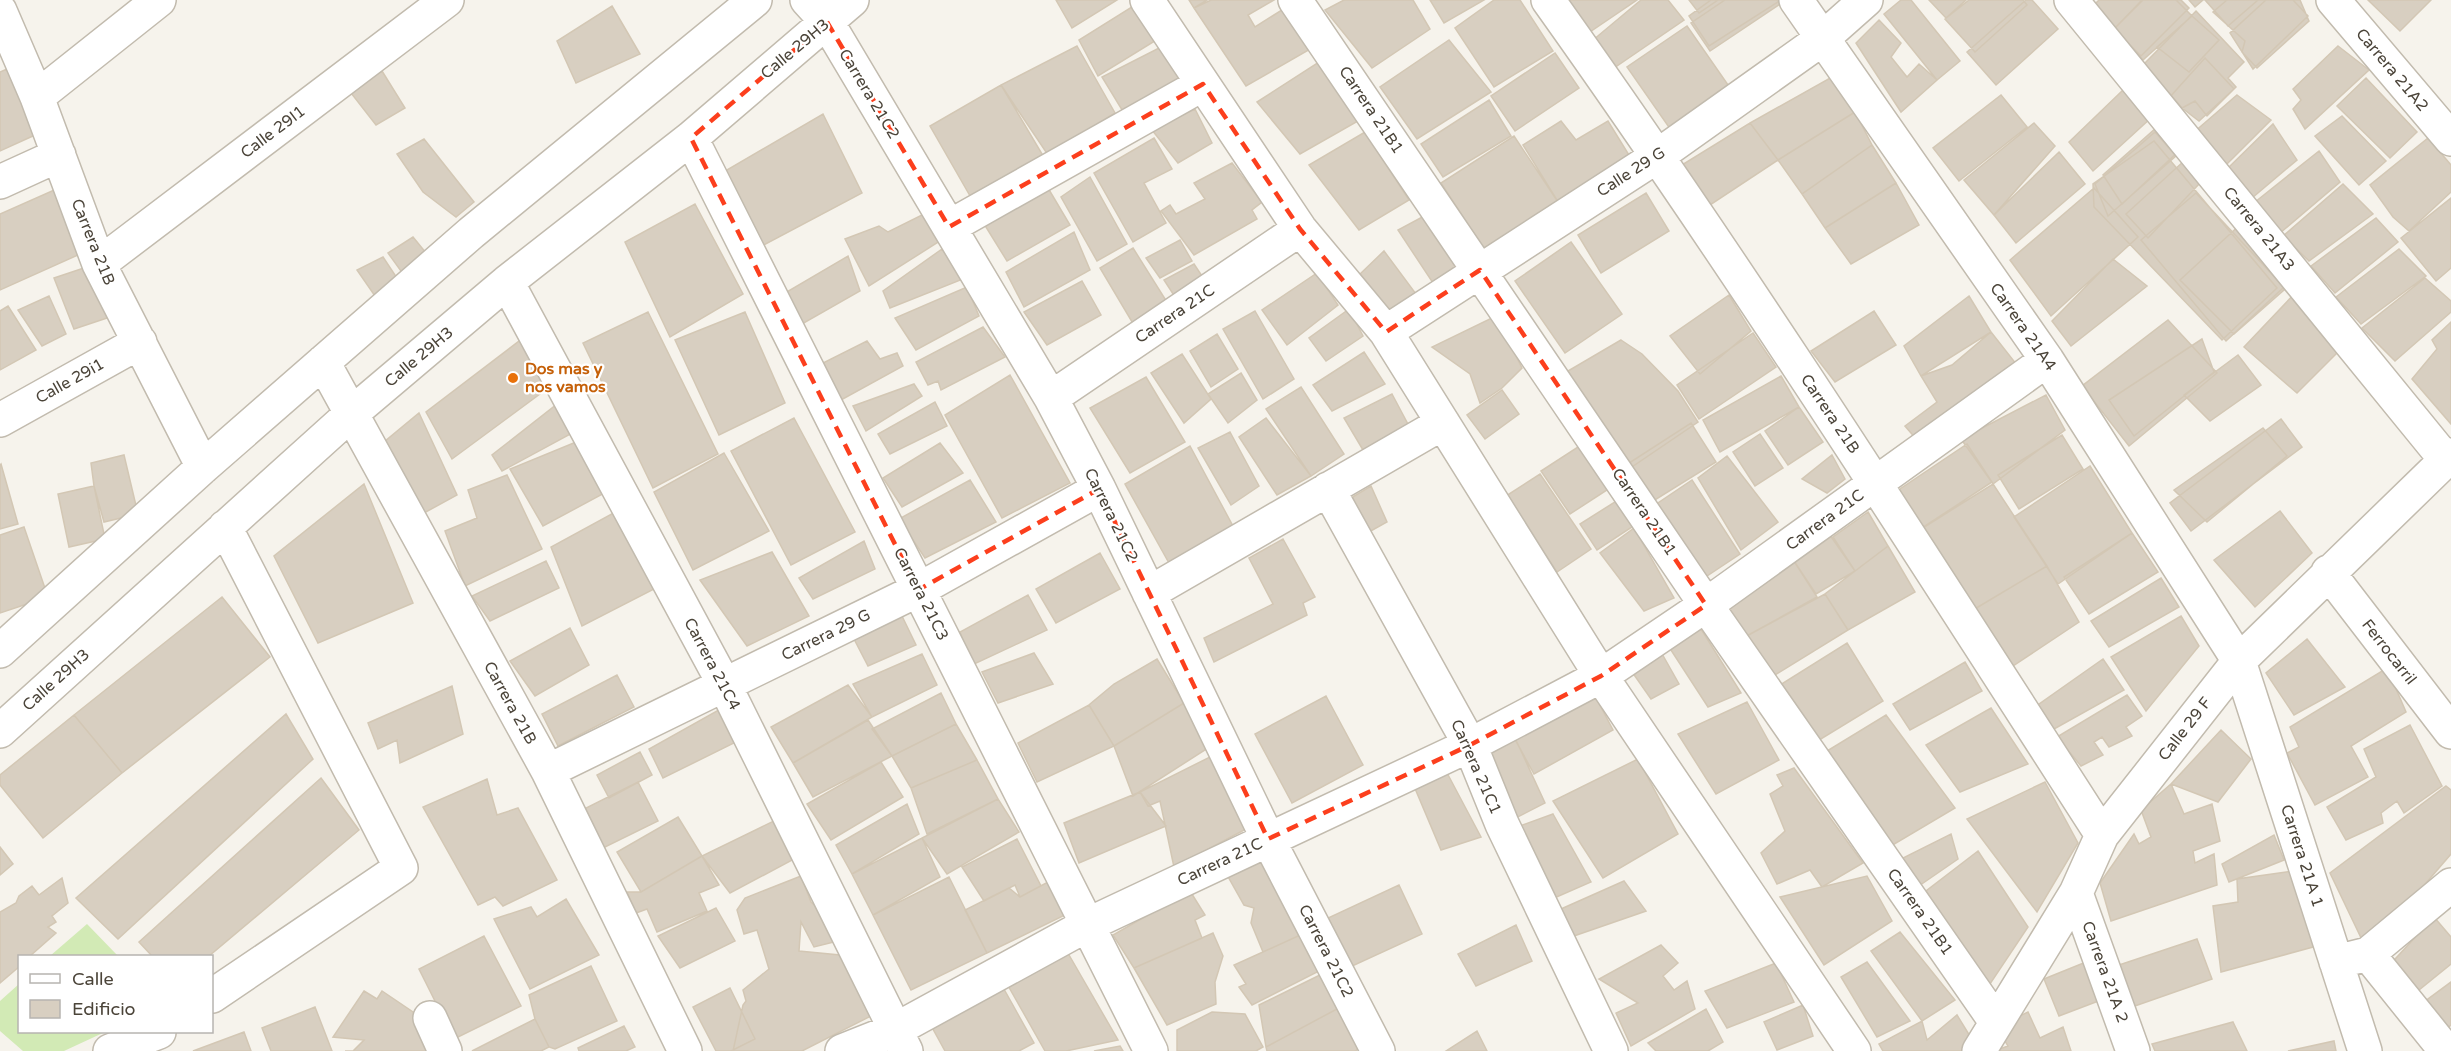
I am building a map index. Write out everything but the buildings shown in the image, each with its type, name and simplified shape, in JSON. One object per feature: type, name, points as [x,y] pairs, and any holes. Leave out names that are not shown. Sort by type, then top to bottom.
[{"type":"street","points":[[37,97],[159,0]]},
{"type":"street","name":"Calle 29I1","points":[[99,264],[447,0]]},
{"type":"street","points":[[0,651],[203,466],[471,233],[755,0]]},
{"type":"street","name":"Calle 29H3","points":[[0,731],[351,414],[507,282],[691,138],[817,11],[852,0]]},
{"type":"street","points":[[1147,0],[1300,229],[1386,332],[1601,676],[1854,1051]]},
{"type":"street","name":"Carrera 21B1","points":[[1295,0],[1706,605],[1996,1022]]},
{"type":"street","name":"Carrera 21B","points":[[1548,0],[1659,155],[1876,483],[2102,835]]},
{"type":"street","name":"Carrera 21A4","points":[[1796,0],[2047,360],[2239,661]]},
{"type":"street","name":"Calle 29 G","points":[[1386,332],[1659,155],[1822,39],[1866,0]]},
{"type":"street","name":"Carrera 21A3","points":[[2071,0],[2448,457]]},
{"type":"street","name":"Carrera 21A2","points":[[2333,0],[2451,139]]},
{"type":"street","name":"Carrera 21B","points":[[0,11],[37,97],[99,264],[203,466]]},
{"type":"street","name":"Carrera 21C2","points":[[817,11],[1051,398],[1099,489],[1268,839],[1378,1051]]},
{"type":"street","points":[[949,227],[1203,84]]},
{"type":"street","name":"Carrera 21C3","points":[[691,138],[1151,1051]]},
{"type":"street","points":[[0,182],[59,155]]},
{"type":"street","name":"Carrera 21C","points":[[1051,398],[1300,229]]},
{"type":"street","name":"Carrera 21C4","points":[[507,282],[724,684],[901,1040]]},
{"type":"street","name":"Calle 29i1","points":[[0,420],[140,342]]},
{"type":"street","name":"Carrera 21C","points":[[842,1051],[901,1040],[1087,925],[1470,745],[1601,676],[1706,605],[2047,360]]},
{"type":"street","name":"Carrera 21B","points":[[323,362],[548,771],[685,1051]]},
{"type":"street","points":[[1149,593],[1443,423]]},
{"type":"street","name":"Calle 29 F","points":[[1979,1051],[2076,893],[2102,835],[2239,661],[2448,457]]},
{"type":"street","name":"Carrera 29 G","points":[[548,771],[918,590],[1099,489]]},
{"type":"street","name":"Carrera 21C1","points":[[1328,489],[1470,745],[1502,824],[1611,1051]]},
{"type":"street","points":[[213,995],[401,868],[225,527]]},
{"type":"street","name":"Ferrocarril","points":[[2328,572],[2451,732]]},
{"type":"street","name":"Carrera 21A 1","points":[[2239,661],[2365,1051]]},
{"type":"street","points":[[2336,962],[2368,954],[2451,885]]},
{"type":"street","name":"Carrera 21A 2","points":[[2076,893],[2133,1051]]},
{"type":"street","points":[[2368,954],[2446,1051]]},
{"type":"street","points":[[430,1018],[445,1051]]},
{"type":"street","points":[[111,1051],[156,1033]]},
{"type":"highlighted area","points":[[827,22],[949,227],[1203,84],[1300,229],[1386,332],[1480,270],[1706,605],[1601,676],[1470,745],[1268,839],[1099,489],[918,590],[691,138]]},
{"type":"green space","points":[[87,924],[117,955],[51,955]]},
{"type":"green space","points":[[18,985],[18,1033],[103,1033],[64,1051],[23,1051],[0,1031],[0,1001]]},
{"type":"place","name":"Dos mas y nos vamos","points":[[513,378]]}]
